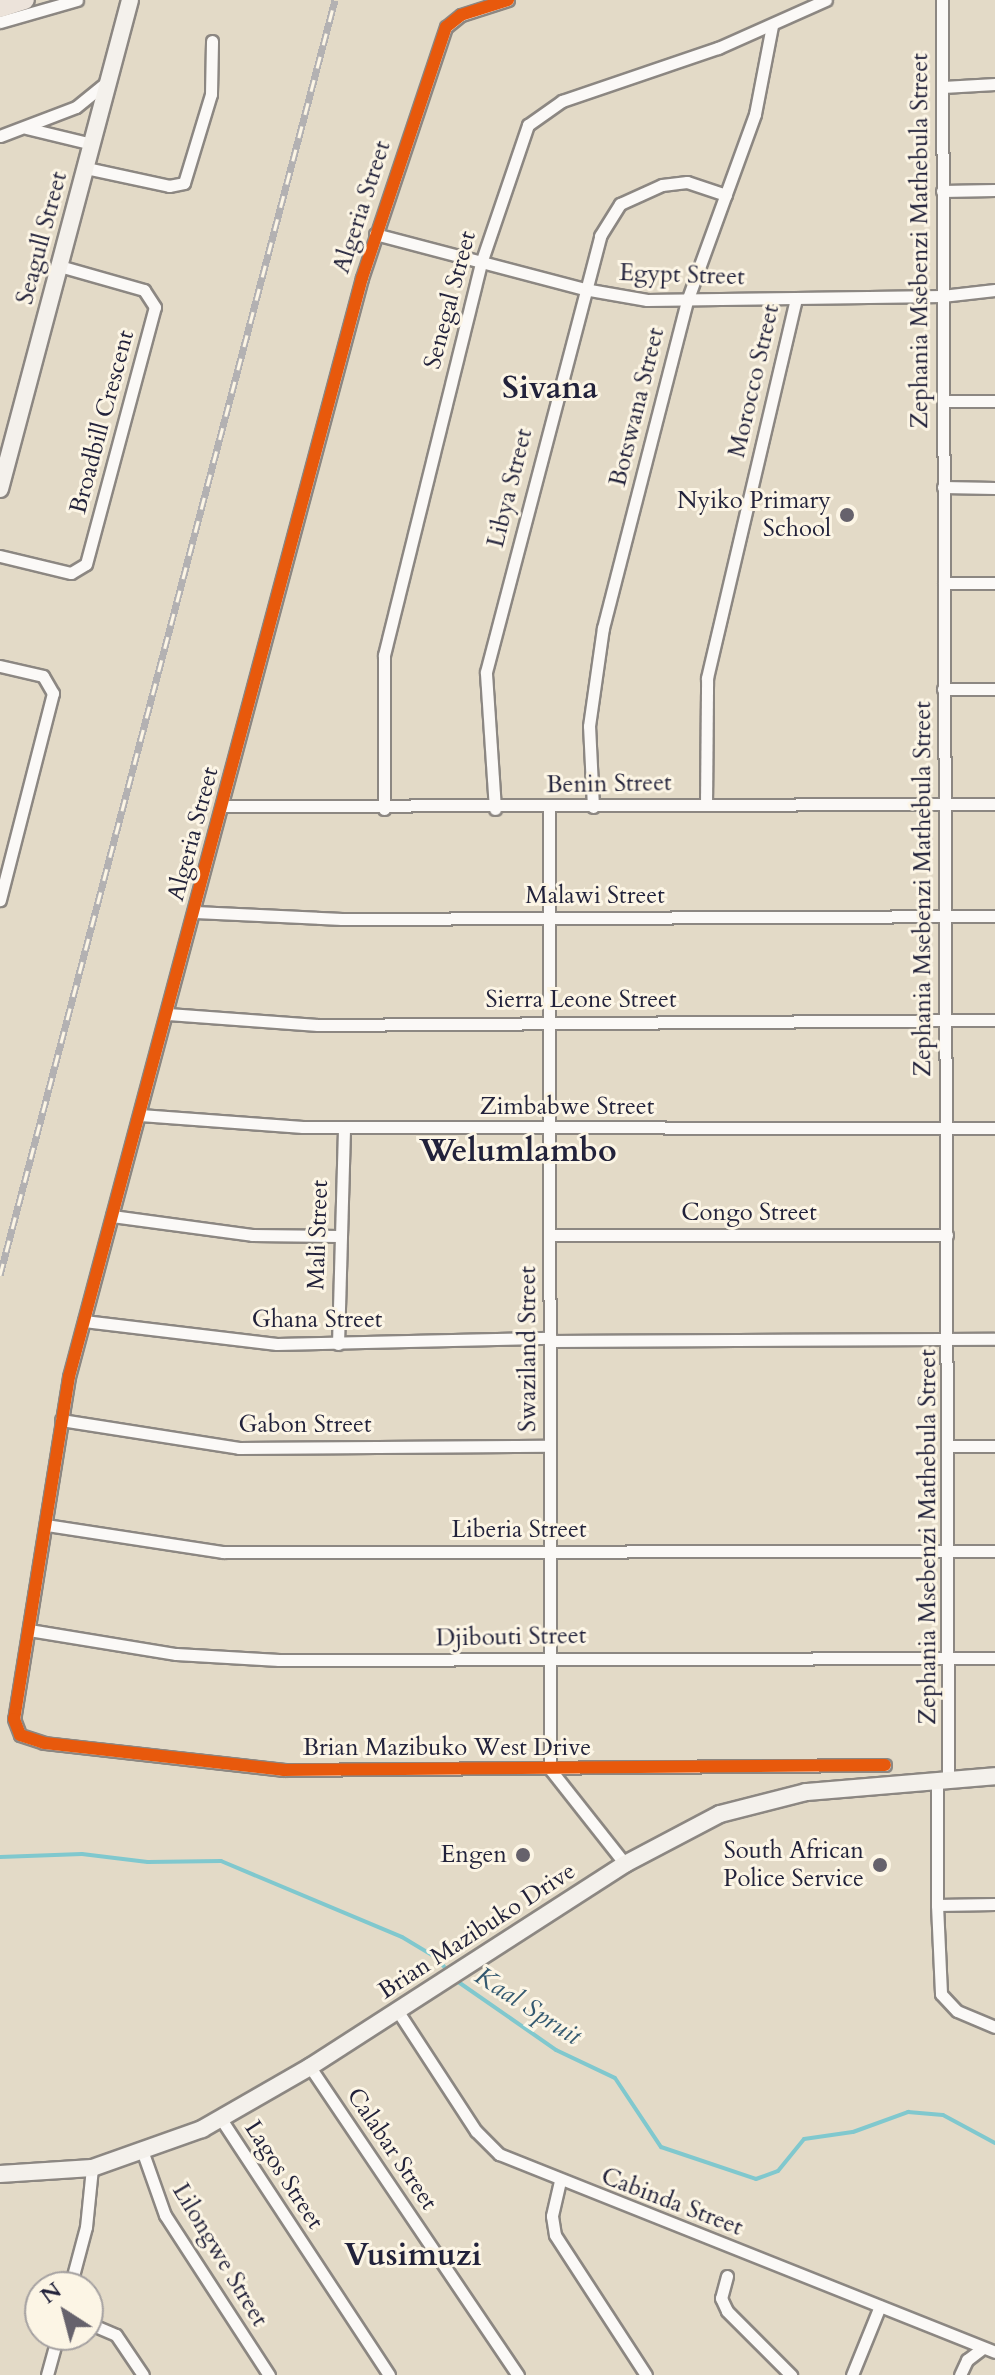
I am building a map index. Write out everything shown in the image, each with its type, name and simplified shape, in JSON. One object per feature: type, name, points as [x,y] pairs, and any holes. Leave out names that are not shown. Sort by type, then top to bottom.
[{"type":"main road","points":[[0,8],[25,0]]},
{"type":"street","points":[[0,22],[77,0]]},
{"type":"street","name":"Seagull Street","points":[[0,489],[130,0]]},
{"type":"street","name":"Algeria Street","points":[[16,1729],[61,1420],[84,1321],[375,234],[446,27],[461,15],[508,0]]},
{"type":"street","name":"Senegal Street","points":[[384,809],[384,655],[481,263],[528,125],[538,115],[562,101],[772,26],[826,0]]},
{"type":"street","name":"Zephania Msebenzi Mathebula Street","points":[[942,0],[950,1658],[937,1905],[941,1994],[957,2011],[995,2027]]},
{"type":"street","name":"Botswana Street","points":[[593,807],[589,726],[594,672],[687,301],[755,114],[772,26]]},
{"type":"street","points":[[86,168],[169,186],[184,183],[211,94],[212,41]]},
{"type":"street","points":[[0,136],[76,107],[107,82]]},
{"type":"street","points":[[943,87],[995,84]]},
{"type":"street","points":[[25,128],[92,144]]},
{"type":"street","name":"Libya Street","points":[[495,809],[486,672],[584,289],[606,222],[628,199],[687,182],[726,195]]},
{"type":"street","points":[[942,191],[995,190]]},
{"type":"street","name":"Egypt Street","points":[[375,234],[584,289],[647,300],[942,296],[995,290]]},
{"type":"street","name":"Broadbill Crescent","points":[[0,556],[71,573],[86,564],[155,307],[144,290],[60,266]]},
{"type":"street","name":"Morocco Street","points":[[706,805],[707,678],[796,299]]},
{"type":"street","points":[[943,401],[995,401]]},
{"type":"street","points":[[943,487],[995,488]]},
{"type":"street","points":[[944,583],[995,583]]},
{"type":"street","points":[[0,666],[43,676],[53,693],[0,900]]},
{"type":"street","points":[[943,689],[995,689]]},
{"type":"street","name":"Benin Street","points":[[224,806],[495,809],[995,804]]},
{"type":"street","name":"Swaziland Street","points":[[549,808],[550,1769]]},
{"type":"street","name":"Malawi Street","points":[[195,912],[330,919],[995,916]]},
{"type":"street","name":"Sierra Leone Street","points":[[168,1014],[292,1024],[995,1020]]},
{"type":"street","name":"Zimbabwe Street","points":[[140,1115],[344,1128],[995,1128]]},
{"type":"street","name":"Mali Street","points":[[338,1344],[344,1128]]},
{"type":"street","points":[[112,1216],[252,1235],[339,1236]]},
{"type":"street","name":"Congo Street","points":[[550,1235],[947,1235]]},
{"type":"street","name":"Ghana Street","points":[[84,1321],[248,1343],[995,1339]]},
{"type":"street","name":"Gabon Street","points":[[61,1420],[239,1448],[550,1446]]},
{"type":"street","points":[[950,1446],[995,1446]]},
{"type":"street","name":"Liberia Street","points":[[46,1525],[223,1552],[995,1551]]},
{"type":"street","name":"Djibouti Street","points":[[29,1630],[224,1659],[995,1658]]},
{"type":"street","name":"Brian Mazibuko West Drive","points":[[16,1729],[44,1743],[253,1768],[550,1769],[885,1765]]},
{"type":"street","points":[[550,1769],[625,1864]]},
{"type":"street","name":"Brian Mazibuko Drive","points":[[0,2174],[92,2168],[143,2153],[221,2119],[310,2067],[625,1864],[692,1826],[753,1803],[806,1792],[995,1776]]},
{"type":"street","points":[[937,1905],[995,1904]]},
{"type":"street","name":"Cabinda Street","points":[[397,2010],[486,2145],[560,2181],[989,2350]]},
{"type":"street","name":"Calabar Street","points":[[310,2067],[518,2375]]},
{"type":"street","name":"Lagos Street","points":[[221,2119],[389,2375]]},
{"type":"street","name":"Lilongwe Street","points":[[143,2153],[165,2215],[269,2375]]},
{"type":"street","points":[[74,2271],[86,2227],[92,2168]]},
{"type":"street","points":[[560,2181],[552,2216],[555,2235],[646,2375]]},
{"type":"street","points":[[727,2276],[721,2298],[727,2311],[791,2375]]},
{"type":"street","points":[[852,2375],[880,2306]]},
{"type":"street","points":[[104,2330],[116,2335],[143,2375]]},
{"type":"street","points":[[960,2375],[967,2360],[989,2350]]},
{"type":"street","points":[[47,2375],[54,2351]]},
{"type":"waterway","name":"Kaal Spruit","points":[[0,1857],[82,1854],[148,1862],[221,1861],[402,1937],[437,1958],[449,1973]]},
{"type":"waterway","name":"Kaal Spruit","points":[[454,1979],[556,2050],[615,2078],[661,2147],[756,2179],[778,2171],[804,2139],[853,2132],[908,2112],[943,2115],[995,2143]]},
{"type":"railway","points":[[0,1275],[335,0]]},
{"type":"cycle path","points":[[508,0],[461,15],[446,27],[362,278],[69,1377],[14,1719],[20,1735],[44,1743],[283,1770],[885,1765]]},
{"type":"place","name":"Nyiko Primary School","points":[[847,515]]},
{"type":"place","name":"Engen","points":[[523,1855]]},
{"type":"place","name":"South African Police Service","points":[[880,1865]]},
{"type":"district","name":"Sivana","points":[[550,388]]},
{"type":"district","name":"Welumlambo","points":[[518,1151]]},
{"type":"district","name":"Vusimuzi","points":[[413,2255]]}]
